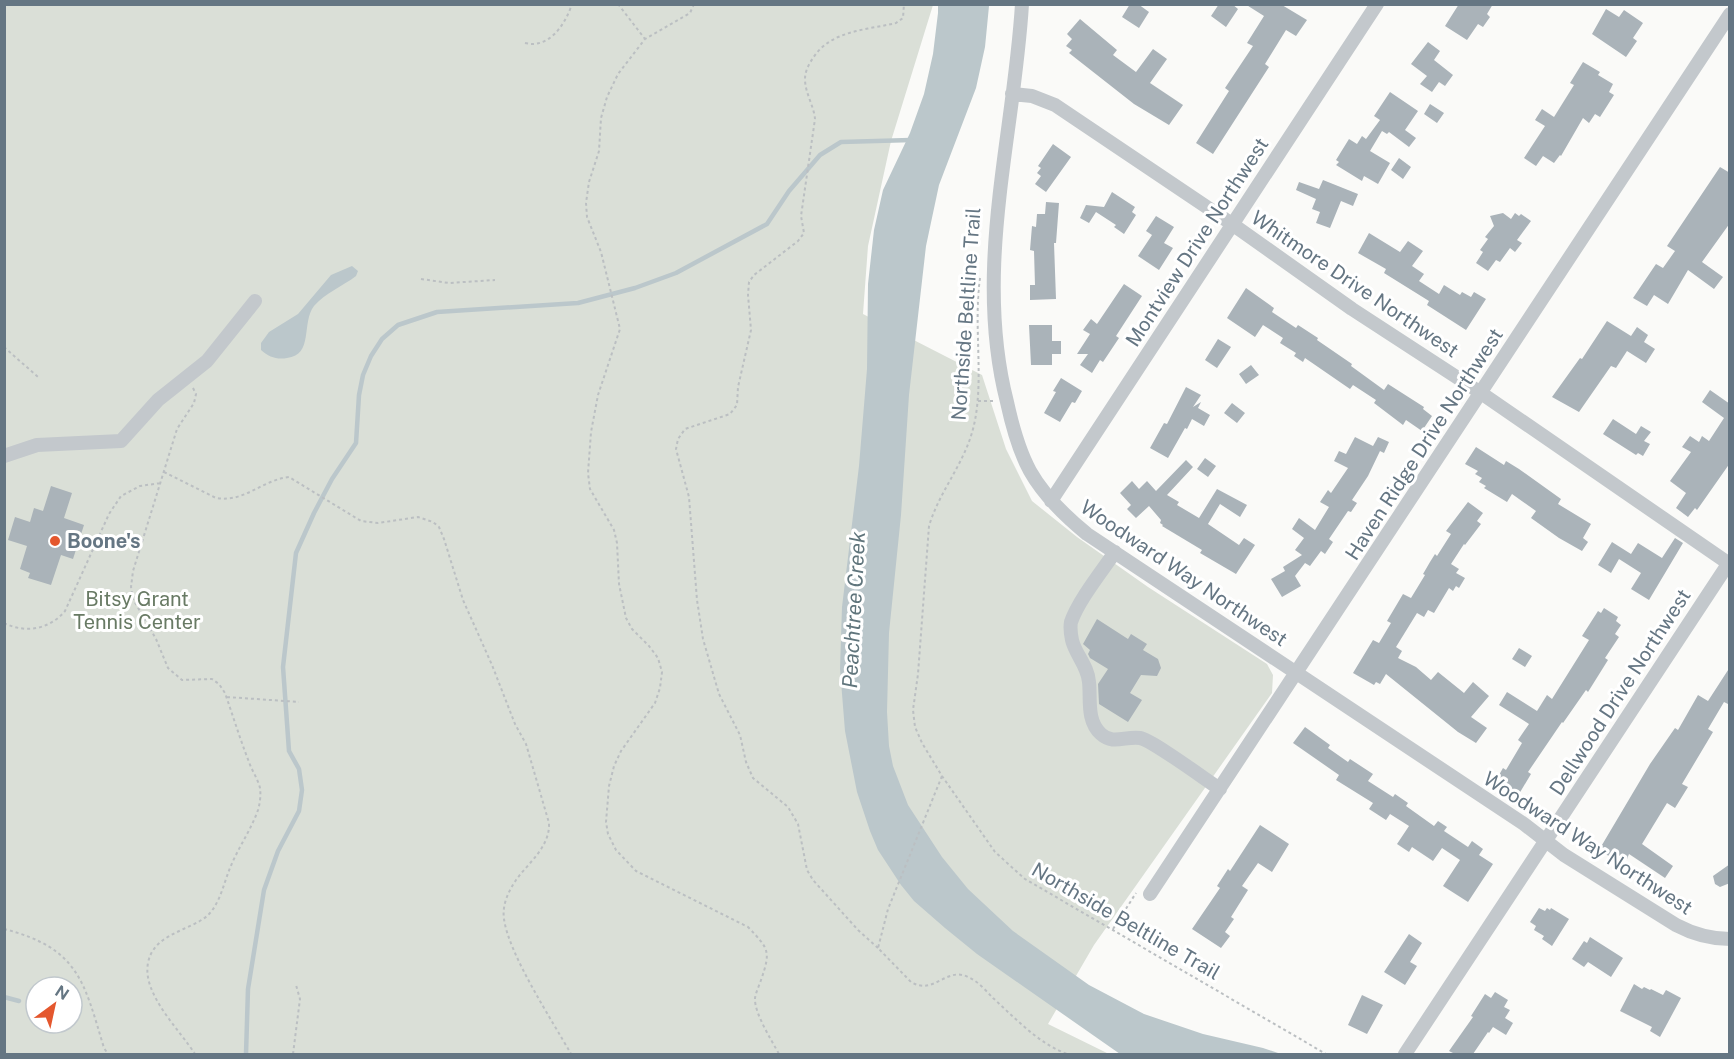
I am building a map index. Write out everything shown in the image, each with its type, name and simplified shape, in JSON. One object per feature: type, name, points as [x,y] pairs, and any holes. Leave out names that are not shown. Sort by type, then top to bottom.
[{"type":"street","name":"Woodward Way Northwest","points":[[1022,4],[994,242],[992,284],[994,331],[1002,385],[1016,438],[1030,471],[1051,501],[1080,529],[1524,824],[1564,855],[1676,926],[1690,933],[1711,938],[1730,939]]},
{"type":"street","name":"Montview Drive Northwest","points":[[1051,501],[1377,4]]},
{"type":"street","name":"Haven Ridge Drive Northwest","points":[[1150,894],[1730,14]]},
{"type":"street","name":"Whitmore Drive Northwest","points":[[1012,94],[1032,96],[1054,105],[1232,224],[1352,309],[1481,393],[1729,562]]},
{"type":"street","points":[[4,456],[37,445],[121,441],[158,400],[207,361],[255,301]]},
{"type":"street","points":[[1115,552],[1079,606],[1071,623],[1073,642],[1084,663],[1089,681],[1088,702],[1093,720],[1100,733],[1111,740],[1140,738],[1220,789]]},
{"type":"street","name":"Dellwood Drive Northwest","points":[[1405,1054],[1729,562]]},
{"type":"path","points":[[525,43],[535,45],[545,42],[562,24],[572,4]]},
{"type":"path","points":[[618,4],[645,39]]},
{"type":"path","points":[[694,4],[690,13],[645,39],[618,74],[601,118],[599,152],[589,182],[586,203],[586,217],[601,252],[618,320],[619,336],[598,395],[591,432],[590,489],[614,530],[619,584],[626,618],[632,629],[658,658],[662,672],[660,688],[654,703],[621,751],[614,766],[606,806],[608,834],[616,849],[636,871],[748,927],[762,942],[767,951],[767,962],[755,998],[757,1008],[778,1054]]},
{"type":"path","points":[[904,4],[903,18],[896,23],[830,40],[818,51],[809,65],[805,76],[806,86],[815,119],[801,216],[804,233],[798,241],[754,275],[749,282],[751,330],[738,387],[737,405],[730,414],[685,429],[678,439],[676,449],[689,496],[697,600],[703,639],[719,694],[740,735],[746,762],[753,778],[788,807],[798,824],[807,870],[813,880],[858,930],[917,986],[924,987],[934,984],[952,975],[968,977],[1038,1038],[1054,1049],[1067,1054]]},
{"type":"path","name":"Northside Beltline Trail","points":[[981,269],[977,299],[978,401],[973,430],[935,508],[929,526],[918,674],[913,710],[915,727],[922,743],[995,852],[1009,867],[1025,879],[1326,1054]]},
{"type":"path","points":[[421,279],[449,283],[495,280]]},
{"type":"path","points":[[4,347],[38,377]]},
{"type":"path","points":[[186,377],[196,394],[194,403],[177,429],[160,483],[133,571],[131,587],[133,599],[156,639],[168,668],[175,675],[182,680],[212,679],[219,684],[227,697],[250,765],[260,786],[258,809],[232,862],[215,908],[207,917],[164,938],[156,945],[148,964],[148,985],[195,1054]]},
{"type":"path","points":[[4,388],[4,396]]},
{"type":"path","points":[[164,472],[216,498],[225,500],[234,499],[289,477],[361,521],[378,523],[418,517],[425,518],[439,527],[463,600],[515,724],[526,744],[549,823],[546,843],[509,890],[504,904],[504,918],[515,951],[571,1054]]},
{"type":"path","points":[[4,622],[28,629],[43,627],[57,620],[65,611],[110,514],[121,496],[140,486],[160,483]]},
{"type":"path","points":[[227,697],[299,702]]},
{"type":"path","points":[[878,948],[888,909],[942,776]]},
{"type":"path","points":[[1112,930],[1140,887],[1150,894]]},
{"type":"path","points":[[4,929],[21,934],[53,949],[66,958],[84,984],[104,1048],[108,1054]]},
{"type":"path","points":[[293,1054],[300,999],[296,985]]},
{"type":"green space","name":"Bitsy Grant Tennis Center","points":[[5,5],[933,5],[891,141],[868,246],[863,314],[982,375],[1006,449],[1032,501],[1077,537],[1148,587],[1267,664],[1273,675],[1272,693],[1094,945],[1048,1024],[1109,1054],[5,1054]]},
{"type":"water","name":"Peachtree Creek","points":[[938,5],[989,6],[985,47],[976,88],[939,185],[926,246],[909,395],[901,515],[889,633],[887,712],[893,766],[908,805],[942,857],[968,889],[1013,931],[1089,985],[1144,1014],[1203,1034],[1281,1054],[1120,1054],[977,954],[914,901],[878,850],[857,792],[845,731],[840,669],[842,607],[859,466],[867,369],[868,284],[874,230],[883,190],[910,133],[924,94],[933,54]]},
{"type":"water","points":[[352,266],[358,271],[356,276],[329,293],[314,306],[310,313],[301,351],[295,356],[280,359],[261,350],[261,343],[269,332],[298,314],[331,275]]},
{"type":"building","points":[[1130,4],[1138,4],[1149,12],[1139,28],[1122,17]]},
{"type":"building","points":[[1219,4],[1232,4],[1238,9],[1226,27],[1211,16]]},
{"type":"building","points":[[1245,4],[1282,5],[1307,20],[1296,36],[1286,30],[1265,64],[1269,67],[1213,154],[1196,143],[1229,91],[1225,88],[1253,46],[1247,43],[1264,16]]},
{"type":"building","points":[[1459,4],[1493,4],[1487,14],[1490,17],[1483,27],[1478,24],[1467,40],[1445,26]]},
{"type":"building","points":[[1606,9],[1619,17],[1624,10],[1643,23],[1633,38],[1637,41],[1626,57],[1592,34]]},
{"type":"building","points":[[1080,19],[1117,50],[1113,55],[1136,72],[1153,49],[1167,59],[1150,83],[1183,105],[1169,125],[1134,104],[1069,53],[1072,50],[1066,46],[1072,39],[1067,34]]},
{"type":"building","points":[[1428,42],[1440,51],[1434,60],[1453,75],[1445,86],[1439,82],[1432,92],[1420,84],[1427,76],[1411,64]]},
{"type":"building","points":[[1583,62],[1600,72],[1598,75],[1613,84],[1609,92],[1614,95],[1600,117],[1595,114],[1589,123],[1583,118],[1561,156],[1554,163],[1543,156],[1536,166],[1524,158],[1545,126],[1535,120],[1542,109],[1554,117],[1574,85],[1570,83]]},
{"type":"building","points":[[1390,92],[1418,111],[1405,130],[1416,138],[1409,147],[1389,132],[1387,134],[1382,131],[1370,151],[1390,163],[1378,184],[1364,176],[1362,181],[1336,165],[1339,162],[1336,160],[1349,139],[1357,144],[1362,136],[1366,139],[1380,120],[1374,116]]},
{"type":"building","points":[[1430,104],[1444,113],[1437,123],[1424,114]]},
{"type":"building","points":[[1053,144],[1071,157],[1046,192],[1035,184],[1041,176],[1037,173],[1041,168],[1038,166]]},
{"type":"building","points":[[1399,158],[1411,167],[1403,179],[1391,170]]},
{"type":"building","points":[[1720,167],[1730,173],[1730,223],[1702,262],[1723,277],[1714,289],[1688,270],[1668,304],[1654,295],[1647,306],[1633,298],[1656,264],[1663,268],[1675,251],[1667,246]]},
{"type":"building","points":[[1323,180],[1358,194],[1353,206],[1341,201],[1330,228],[1316,223],[1320,212],[1312,209],[1316,199],[1296,190],[1299,182],[1319,189]]},
{"type":"building","points":[[1112,192],[1135,207],[1132,212],[1136,215],[1124,234],[1114,227],[1116,225],[1096,212],[1089,223],[1080,218],[1086,205],[1104,207]]},
{"type":"building","points":[[1046,202],[1059,203],[1056,243],[1054,243],[1056,299],[1030,300],[1030,285],[1035,285],[1034,251],[1030,250],[1032,226],[1036,227],[1037,214],[1045,214]]},
{"type":"building","points":[[1503,213],[1511,219],[1515,213],[1519,216],[1521,214],[1531,221],[1517,240],[1522,243],[1515,252],[1510,248],[1500,262],[1496,260],[1488,271],[1476,263],[1483,252],[1480,250],[1488,239],[1485,237],[1494,226],[1490,216]]},
{"type":"building","points":[[1156,216],[1174,227],[1164,243],[1173,248],[1159,270],[1138,256],[1152,235],[1146,231]]},
{"type":"building","points":[[1369,233],[1400,252],[1408,241],[1423,251],[1412,266],[1424,274],[1419,281],[1439,294],[1444,285],[1460,295],[1462,292],[1471,297],[1474,292],[1486,299],[1466,330],[1427,305],[1429,301],[1384,273],[1386,269],[1358,253]]},
{"type":"building","points":[[1124,284],[1142,296],[1116,336],[1119,338],[1103,362],[1100,360],[1092,373],[1080,365],[1088,354],[1077,354],[1090,334],[1083,330],[1091,319],[1097,324]]},
{"type":"building","points":[[1246,288],[1274,308],[1272,312],[1296,328],[1298,325],[1318,338],[1317,340],[1384,390],[1388,384],[1424,407],[1423,409],[1432,416],[1422,431],[1406,420],[1403,425],[1374,403],[1376,400],[1353,385],[1350,389],[1305,358],[1303,362],[1294,356],[1296,353],[1280,343],[1283,338],[1263,325],[1255,337],[1227,318]]},
{"type":"building","points":[[1607,321],[1631,336],[1637,327],[1648,335],[1644,342],[1655,349],[1646,363],[1627,351],[1616,368],[1611,366],[1579,412],[1552,397],[1580,358],[1582,359]]},
{"type":"building","points":[[1029,325],[1052,325],[1052,341],[1061,341],[1061,354],[1052,354],[1052,365],[1031,365]]},
{"type":"building","points":[[1218,339],[1231,347],[1217,368],[1205,360]]},
{"type":"building","points":[[1251,365],[1259,375],[1246,384],[1239,374]]},
{"type":"building","points":[[1061,378],[1082,391],[1060,422],[1044,413]]},
{"type":"building","points":[[1186,387],[1201,395],[1193,407],[1201,402],[1198,408],[1210,415],[1204,426],[1192,419],[1168,458],[1150,448],[1164,423],[1167,424]]},
{"type":"building","points":[[1710,390],[1730,404],[1730,463],[1697,510],[1695,508],[1688,517],[1676,508],[1686,493],[1670,481],[1691,452],[1682,447],[1690,436],[1699,442],[1702,436],[1709,441],[1724,418],[1702,402]]},
{"type":"building","points":[[1232,403],[1245,413],[1237,423],[1224,413]]},
{"type":"building","points":[[1613,419],[1636,434],[1641,426],[1651,432],[1644,441],[1650,444],[1643,456],[1638,453],[1636,455],[1603,434]]},
{"type":"building","points":[[1355,437],[1373,446],[1378,437],[1389,442],[1384,453],[1380,451],[1368,476],[1352,500],[1357,503],[1351,512],[1348,511],[1329,539],[1333,542],[1325,554],[1321,551],[1310,566],[1305,563],[1295,576],[1301,586],[1282,597],[1271,579],[1285,571],[1283,567],[1302,555],[1295,550],[1304,538],[1292,529],[1299,518],[1315,530],[1329,507],[1320,502],[1328,490],[1331,493],[1348,468],[1334,461],[1339,451],[1346,454]]},
{"type":"building","points":[[1476,447],[1504,465],[1506,461],[1519,469],[1561,499],[1558,504],[1591,524],[1583,538],[1588,542],[1582,551],[1531,518],[1536,511],[1512,494],[1507,502],[1484,488],[1486,486],[1479,482],[1482,478],[1475,474],[1478,471],[1465,464]]},
{"type":"building","points":[[1205,458],[1216,466],[1208,477],[1197,469]]},
{"type":"building","points":[[1186,460],[1193,467],[1167,495],[1179,502],[1177,505],[1199,518],[1217,489],[1247,505],[1240,517],[1220,504],[1208,524],[1239,545],[1244,538],[1255,545],[1236,574],[1200,553],[1202,550],[1162,526],[1161,520],[1149,506],[1136,518],[1127,509],[1131,505],[1120,493],[1132,481],[1139,489],[1147,481],[1156,491]]},
{"type":"building","points":[[51,486],[72,493],[64,518],[84,525],[73,559],[61,555],[51,585],[28,578],[30,573],[20,569],[27,546],[8,540],[15,517],[30,522],[34,508],[43,511]]},
{"type":"building","points":[[1468,502],[1483,513],[1477,521],[1481,524],[1451,564],[1459,569],[1456,573],[1465,578],[1459,588],[1456,586],[1453,591],[1449,588],[1434,613],[1428,610],[1424,617],[1417,613],[1396,647],[1402,651],[1398,658],[1416,667],[1431,680],[1438,672],[1464,693],[1473,682],[1489,696],[1471,717],[1487,728],[1476,743],[1458,732],[1386,674],[1380,684],[1376,682],[1374,685],[1353,673],[1373,640],[1379,643],[1391,623],[1387,621],[1403,594],[1411,598],[1435,554],[1437,556],[1451,534],[1446,531]]},
{"type":"building","points":[[1675,538],[1683,543],[1649,600],[1631,589],[1641,573],[1619,559],[1611,573],[1598,565],[1612,542],[1631,554],[1638,543],[1662,558]]},
{"type":"building","points":[[1604,608],[1618,617],[1616,621],[1621,625],[1615,634],[1619,637],[1605,658],[1608,660],[1588,692],[1586,690],[1528,772],[1531,774],[1519,794],[1513,790],[1512,792],[1495,782],[1503,768],[1506,770],[1522,743],[1518,740],[1529,724],[1499,705],[1507,692],[1537,711],[1547,695],[1552,699],[1589,640],[1582,636],[1598,611],[1601,613]]},
{"type":"building","points":[[1097,619],[1128,639],[1131,634],[1147,644],[1143,650],[1158,659],[1161,668],[1157,676],[1141,675],[1130,693],[1142,700],[1128,722],[1099,704],[1098,684],[1108,669],[1090,658],[1088,654],[1090,650],[1083,644]]},
{"type":"building","points":[[1519,648],[1532,656],[1525,667],[1512,659]]},
{"type":"building","points":[[1730,667],[1730,705],[1724,702],[1708,729],[1713,732],[1682,784],[1688,787],[1675,808],[1667,803],[1642,844],[1673,866],[1665,878],[1629,854],[1627,859],[1624,857],[1620,863],[1599,850],[1650,764],[1675,728],[1678,730],[1698,695],[1708,701]]},
{"type":"building","points":[[1305,727],[1330,745],[1328,748],[1348,762],[1350,759],[1373,774],[1368,781],[1393,797],[1395,794],[1408,803],[1406,806],[1434,826],[1438,821],[1447,827],[1444,831],[1468,847],[1472,841],[1483,849],[1479,855],[1493,864],[1468,902],[1443,886],[1460,860],[1442,848],[1433,861],[1412,847],[1409,852],[1397,844],[1409,826],[1390,814],[1386,820],[1369,809],[1373,803],[1336,780],[1339,775],[1293,743]]},
{"type":"building","points":[[1260,825],[1289,844],[1272,872],[1258,863],[1242,886],[1248,890],[1231,917],[1234,919],[1225,932],[1230,936],[1221,948],[1192,929],[1220,888],[1217,886],[1228,869],[1230,871]]},
{"type":"building","points":[[1730,864],[1730,883],[1720,887],[1715,884],[1713,876]]},
{"type":"building","points":[[1539,908],[1545,911],[1551,908],[1569,919],[1552,946],[1542,939],[1544,936],[1534,930],[1536,926],[1530,922]]},
{"type":"building","points":[[1409,934],[1422,943],[1410,962],[1417,966],[1405,985],[1384,972]]},
{"type":"building","points":[[1590,937],[1623,958],[1611,977],[1588,962],[1584,967],[1572,959],[1584,941],[1587,943]]},
{"type":"building","points":[[1634,984],[1642,989],[1644,987],[1651,989],[1663,995],[1666,990],[1681,998],[1660,1037],[1650,1031],[1652,1027],[1620,1011]]},
{"type":"building","points":[[1495,992],[1508,1000],[1504,1007],[1510,1010],[1505,1018],[1513,1023],[1506,1035],[1493,1027],[1473,1054],[1455,1054],[1449,1051],[1473,1017],[1471,1016],[1485,994],[1491,998]]},
{"type":"building","points":[[1362,995],[1383,1005],[1367,1034],[1348,1025]]},
{"type":"waterway","points":[[246,1054],[248,989],[264,890],[278,851],[299,811],[302,790],[299,769],[289,751],[283,667],[296,553],[332,479],[356,443],[359,395],[363,375],[382,339],[398,325],[437,312],[578,303],[635,288],[676,273],[767,224],[789,191],[820,155],[841,142],[911,140]]},
{"type":"waterway","points":[[4,997],[19,1001]]},
{"type":"place","name":"Boone's","points":[[55,541]]}]
